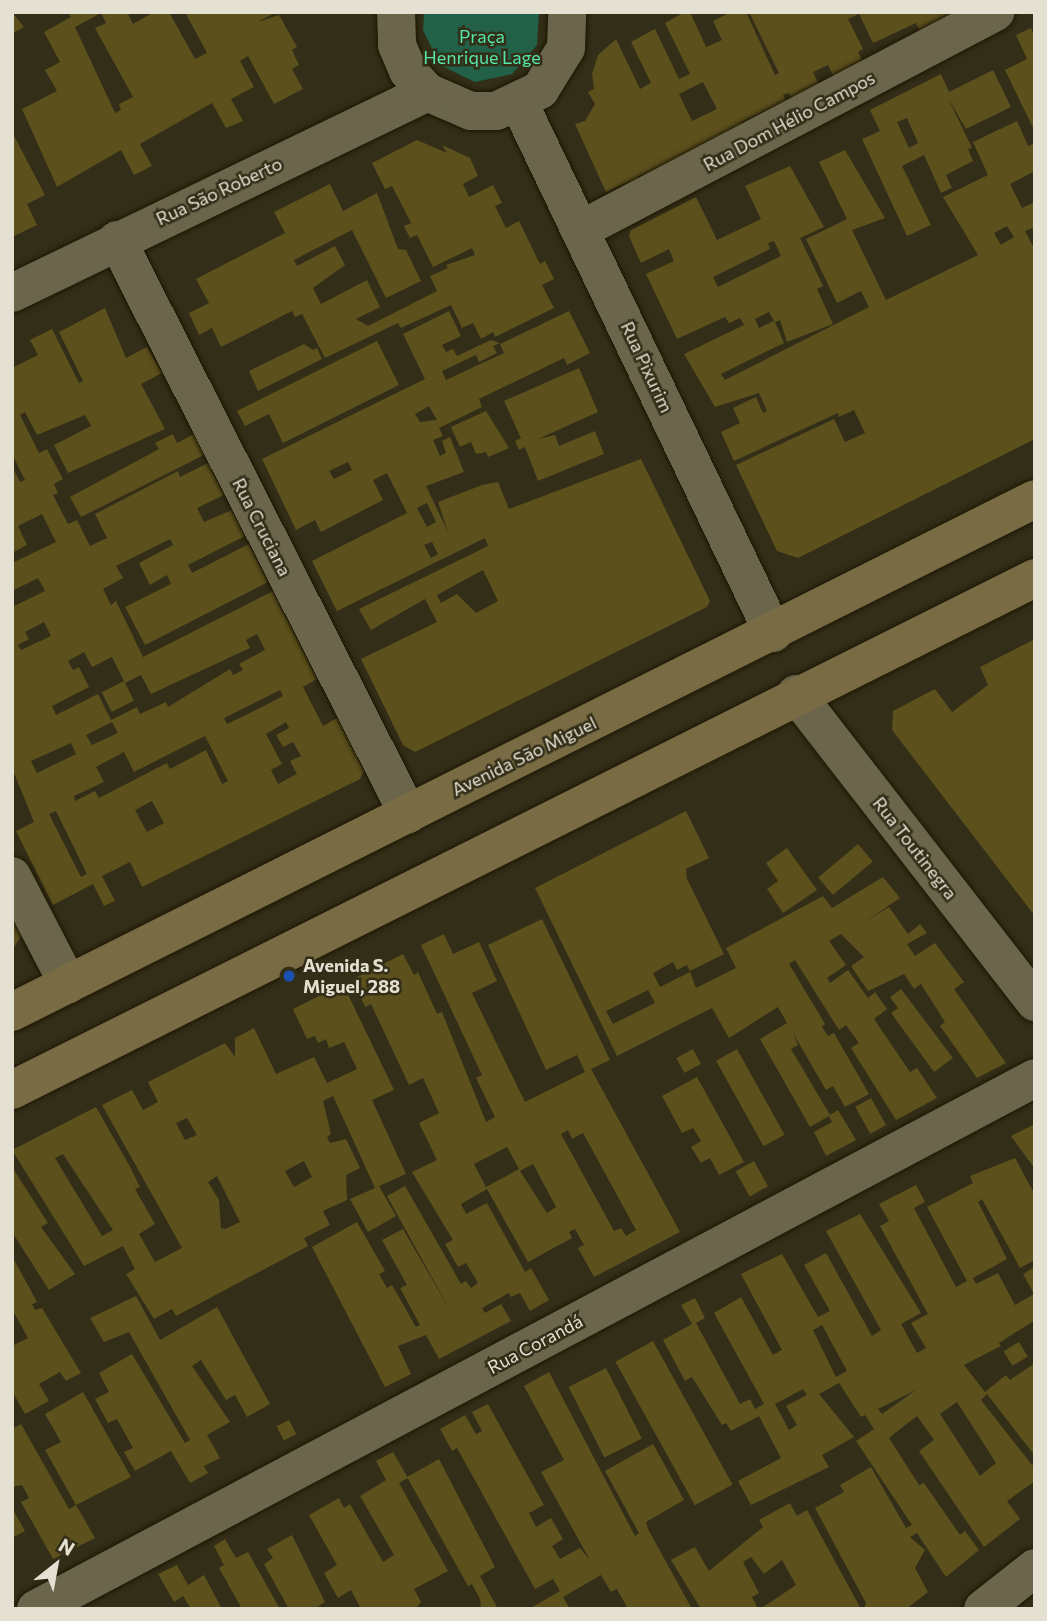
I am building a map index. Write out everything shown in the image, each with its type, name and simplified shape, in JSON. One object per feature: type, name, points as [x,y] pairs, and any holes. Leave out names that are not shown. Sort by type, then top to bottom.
[{"type":"main road","name":"Avenida São Miguel","points":[[12,1012],[1035,499]]},
{"type":"main road","points":[[12,1090],[796,694],[1035,578]]},
{"type":"street","points":[[396,12],[397,45],[408,71],[427,92],[471,111],[496,111],[519,103],[540,90],[556,71],[575,16]]},
{"type":"street","name":"Rua Dom Hélio Campos","points":[[582,229],[995,12]]},
{"type":"street","name":"Rua São Roberto","points":[[12,293],[427,92]]},
{"type":"street","name":"Rua Pixurim","points":[[519,103],[582,229],[773,632]]},
{"type":"street","name":"Rua Cruciana","points":[[117,240],[408,814]]},
{"type":"street","name":"Rua Toutinegra","points":[[796,694],[1035,1002]]},
{"type":"street","points":[[12,876],[68,984]]},
{"type":"street","name":"Rua Corandá","points":[[36,1609],[1035,1079]]},
{"type":"street","points":[[983,1609],[1035,1569]]},
{"type":"green space","name":"Praça Henrique Lage","points":[[424,12],[539,12],[537,45],[512,74],[475,82],[440,65],[423,30]]},
{"type":"building","points":[[12,12],[24,27],[12,34]]},
{"type":"building","points":[[68,12],[127,12],[133,24],[154,12],[169,12],[195,59],[207,53],[185,12],[276,12],[258,22],[279,15],[297,47],[292,50],[299,65],[292,69],[303,89],[274,104],[248,56],[240,61],[254,87],[231,99],[243,121],[226,128],[212,103],[140,144],[152,166],[134,175],[121,150],[57,187],[22,109],[57,91],[45,70],[60,62],[44,32],[71,17]],"holes":[[[101,13],[106,23],[95,28],[133,97],[119,104],[121,110],[115,113],[75,27]]]},
{"type":"building","points":[[690,12],[706,47],[722,40],[713,21],[731,12],[746,12],[775,75],[779,73],[749,12],[969,12],[922,36],[916,23],[873,43],[859,14],[848,19],[863,49],[858,52],[865,66],[836,81],[828,65],[813,72],[821,89],[793,103],[789,93],[783,95],[786,101],[741,122],[744,128],[637,177],[640,184],[633,187],[630,181],[606,192],[575,124],[585,121],[595,104],[588,92],[594,89],[592,74],[598,55],[616,39],[640,89],[651,83],[631,42],[655,29],[679,79],[690,74],[665,23]],"holes":[[[703,82],[717,109],[692,121],[679,94]]]},
{"type":"building","points":[[1031,28],[1035,37],[1035,132],[1005,70],[1027,59],[1016,35]]},
{"type":"building","points":[[993,70],[1011,107],[966,129],[948,98],[972,148],[968,149],[973,161],[946,175],[952,188],[941,193],[924,155],[902,166],[931,225],[907,236],[862,139],[880,131],[870,110],[941,74],[949,92]],"holes":[[[907,118],[918,143],[909,148],[897,122]]]},
{"type":"building","points":[[1017,121],[1028,146],[1035,143],[1035,171],[1010,184],[1022,208],[1035,202],[1035,233],[1032,228],[1025,231],[1035,250],[1035,439],[798,558],[777,551],[736,465],[834,419],[845,442],[865,433],[854,410],[839,417],[838,413],[734,461],[721,432],[740,423],[733,408],[756,397],[763,413],[767,411],[759,393],[715,407],[684,354],[744,325],[740,318],[729,323],[725,317],[677,339],[646,274],[674,261],[669,249],[641,263],[629,236],[631,230],[696,197],[717,240],[761,219],[745,186],[790,166],[824,227],[800,238],[823,286],[817,289],[833,324],[787,342],[780,320],[775,322],[784,343],[721,374],[725,380],[869,307],[861,291],[837,303],[806,239],[847,219],[819,162],[845,150],[885,218],[852,230],[886,300],[978,255],[943,197],[988,175],[973,142]],"holes":[[[1007,226],[1014,237],[1001,245],[994,233]],[[774,241],[781,256],[718,287],[713,277],[770,249],[768,243]],[[769,312],[774,321],[759,328],[755,319]]]},
{"type":"building","points":[[12,132],[45,195],[27,204],[37,225],[12,237]]},
{"type":"building","points":[[417,140],[447,153],[442,145],[470,158],[478,176],[463,184],[469,197],[493,185],[502,203],[495,206],[506,228],[519,221],[540,264],[545,261],[554,279],[542,285],[554,308],[495,337],[493,332],[481,339],[473,323],[462,328],[451,305],[401,328],[398,323],[325,358],[302,314],[295,317],[292,311],[221,347],[212,328],[199,335],[189,313],[209,303],[196,279],[285,233],[274,212],[330,184],[343,211],[377,193],[398,249],[406,250],[421,281],[386,298],[352,230],[294,260],[297,266],[335,246],[345,265],[313,288],[321,304],[367,280],[380,307],[356,319],[368,326],[437,291],[430,276],[448,268],[446,265],[475,255],[472,248],[433,267],[417,235],[410,238],[404,226],[411,223],[392,186],[385,189],[372,163]]},
{"type":"building","points":[[105,308],[126,358],[147,347],[162,373],[141,384],[165,429],[68,473],[54,445],[91,426],[85,415],[37,435],[25,412],[20,415],[39,453],[47,449],[63,479],[54,484],[58,493],[53,495],[68,524],[77,520],[90,546],[107,538],[95,514],[178,471],[180,477],[208,463],[224,495],[197,508],[204,522],[232,510],[245,536],[188,565],[192,573],[249,544],[268,582],[145,645],[125,607],[171,584],[167,575],[150,585],[139,563],[173,545],[170,539],[116,566],[123,578],[103,589],[111,605],[116,601],[143,657],[273,591],[317,679],[303,687],[323,726],[337,718],[364,771],[360,779],[142,887],[130,862],[102,876],[115,901],[104,906],[93,884],[53,905],[16,831],[34,822],[12,768],[12,607],[45,591],[38,578],[12,591],[12,563],[56,542],[42,514],[18,526],[27,545],[12,553],[12,466],[20,482],[25,480],[12,454],[12,368],[38,355],[30,340],[52,329],[79,383],[83,381],[59,332]],"holes":[[[44,622],[51,636],[21,650],[18,645],[29,639],[25,632]],[[257,634],[265,650],[239,664],[243,670],[233,675],[230,669],[168,707],[166,702],[140,714],[137,707],[111,720],[98,694],[56,715],[52,706],[89,687],[79,667],[73,670],[68,661],[84,652],[92,667],[112,657],[125,683],[141,675],[151,694],[250,648],[246,640]],[[280,690],[283,696],[227,724],[224,718]],[[112,722],[118,733],[92,745],[86,735]],[[286,722],[289,728],[276,735],[283,747],[293,742],[301,756],[290,761],[297,774],[278,784],[271,770],[282,764],[266,734]],[[205,736],[228,781],[222,784],[206,750],[170,769],[167,763],[99,798],[95,791],[75,801],[74,796],[104,782],[96,767],[124,752],[134,772]],[[71,743],[76,754],[37,773],[31,761]],[[152,801],[164,823],[147,832],[135,810]],[[56,811],[87,874],[81,877],[49,814]]]},
{"type":"building","points":[[449,311],[461,336],[442,345],[446,352],[453,349],[457,356],[491,340],[500,343],[493,346],[497,353],[479,362],[476,355],[442,371],[446,380],[504,353],[500,344],[569,311],[590,353],[567,365],[564,358],[479,399],[482,407],[439,428],[443,436],[433,440],[440,456],[446,453],[442,441],[450,437],[464,472],[426,486],[448,532],[438,502],[482,485],[498,482],[509,509],[641,459],[710,601],[707,607],[415,752],[403,745],[361,659],[437,622],[425,599],[371,630],[359,609],[488,546],[485,538],[337,611],[312,561],[407,513],[387,473],[373,480],[383,500],[321,532],[315,520],[296,530],[262,459],[425,379],[403,334]],"holes":[[[429,406],[437,420],[420,422],[415,414]],[[348,462],[352,470],[334,479],[329,471]],[[427,503],[436,522],[427,527],[417,508]],[[432,542],[438,554],[431,558],[424,545]],[[483,570],[498,601],[476,613],[457,594],[441,603],[437,595]]]},
{"type":"building","points":[[377,341],[399,385],[283,443],[269,414],[245,426],[237,411]]},
{"type":"building","points":[[304,344],[313,350],[317,348],[322,359],[258,391],[249,371]]},
{"type":"building","points":[[579,368],[598,412],[538,439],[555,435],[559,446],[595,431],[604,454],[538,481],[525,447],[519,450],[515,441],[521,438],[504,401]]},
{"type":"building","points":[[486,411],[509,448],[488,457],[486,452],[476,454],[471,442],[460,447],[451,427]]},
{"type":"building","points":[[173,434],[177,443],[194,434],[204,455],[81,517],[70,497],[159,449],[155,443]]},
{"type":"building","points":[[1035,639],[1035,916],[892,730],[893,711],[935,689],[952,712],[988,685],[980,667]]},
{"type":"building","points":[[124,681],[134,701],[112,712],[102,692]]},
{"type":"building","points":[[686,811],[709,858],[686,869],[687,879],[724,954],[690,971],[687,965],[677,970],[673,962],[653,973],[660,987],[690,972],[696,988],[736,968],[726,948],[823,896],[832,908],[883,877],[900,898],[866,921],[889,907],[908,934],[920,924],[927,933],[907,944],[915,956],[935,943],[964,982],[954,989],[1006,1063],[977,1078],[940,1026],[945,1022],[921,984],[914,989],[904,974],[868,991],[851,966],[864,957],[841,934],[829,941],[846,965],[827,978],[830,983],[848,970],[868,998],[875,992],[887,1009],[874,1019],[910,1072],[917,1068],[937,1098],[896,1120],[851,1048],[859,1043],[846,1025],[839,1030],[795,960],[789,964],[825,1024],[822,1027],[828,1036],[834,1033],[869,1094],[845,1107],[833,1086],[826,1090],[793,1033],[798,1045],[791,1049],[830,1115],[838,1110],[856,1140],[826,1156],[814,1132],[832,1122],[829,1116],[810,1127],[760,1039],[787,1023],[778,1007],[729,1038],[712,1008],[617,1056],[535,888]],"holes":[[[648,990],[655,1003],[613,1024],[606,1011]]]},
{"type":"building","points":[[858,844],[873,862],[833,895],[818,877]]},
{"type":"building","points":[[787,848],[817,890],[783,913],[767,889],[778,881],[766,863]]},
{"type":"building","points":[[12,914],[22,935],[12,950]]},
{"type":"building","points":[[542,919],[610,1060],[591,1069],[680,1232],[594,1277],[578,1248],[584,1245],[575,1229],[569,1232],[572,1238],[528,1262],[487,1189],[461,1204],[466,1214],[487,1203],[525,1272],[531,1268],[549,1300],[530,1311],[520,1293],[511,1297],[509,1293],[482,1308],[485,1313],[501,1304],[511,1321],[439,1359],[426,1335],[398,1346],[411,1374],[385,1387],[312,1247],[357,1222],[385,1271],[379,1274],[387,1288],[392,1285],[416,1327],[420,1325],[400,1288],[407,1285],[382,1240],[403,1229],[451,1312],[387,1196],[405,1186],[461,1284],[466,1281],[471,1288],[478,1283],[466,1263],[458,1267],[445,1244],[453,1240],[412,1172],[437,1160],[419,1123],[439,1113],[423,1078],[409,1085],[371,1004],[365,1007],[353,979],[403,954],[414,975],[418,972],[437,1014],[442,1012],[486,1122],[495,1117],[476,1078],[482,1075],[421,945],[444,934],[453,954],[479,942],[497,981],[472,993],[525,1102],[585,1072],[577,1055],[546,1070],[488,945]],"holes":[[[568,1130],[572,1139],[583,1133],[636,1230],[626,1236],[621,1228],[614,1231],[561,1134]],[[507,1147],[519,1169],[486,1187],[474,1164]],[[533,1164],[556,1207],[547,1213],[520,1171]]]},
{"type":"building","points":[[343,984],[394,1090],[372,1100],[406,1174],[379,1186],[396,1216],[368,1232],[350,1199],[375,1188],[333,1096],[323,1101],[331,1134],[327,1137],[330,1143],[346,1139],[360,1168],[346,1175],[347,1200],[323,1211],[330,1225],[304,1238],[308,1246],[176,1316],[172,1309],[154,1319],[126,1274],[135,1269],[123,1246],[84,1266],[12,1150],[96,1107],[129,1165],[140,1187],[135,1189],[155,1224],[139,1234],[155,1262],[182,1248],[102,1105],[132,1090],[143,1110],[158,1102],[148,1082],[225,1043],[235,1057],[235,1038],[254,1028],[276,1074],[314,1057],[327,1083],[357,1069],[344,1042],[329,1048],[326,1039],[318,1043],[315,1036],[307,1039],[293,1009]],"holes":[[[187,1118],[197,1135],[185,1140],[176,1123]],[[63,1154],[113,1230],[102,1236],[55,1158]],[[304,1161],[312,1177],[294,1187],[285,1171]],[[217,1176],[240,1222],[225,1229],[221,1228],[219,1200],[208,1182]]]},
{"type":"building","points":[[901,989],[953,1058],[934,1072],[891,1013],[898,1008],[890,997]]},
{"type":"building","points":[[693,1049],[701,1064],[684,1073],[676,1058]]},
{"type":"building","points":[[737,1049],[785,1135],[764,1146],[716,1061]]},
{"type":"building","points":[[697,1077],[744,1162],[719,1175],[710,1158],[701,1163],[691,1147],[701,1141],[693,1128],[682,1133],[662,1096]]},
{"type":"building","points":[[871,1098],[886,1125],[870,1134],[855,1107]]},
{"type":"building","points":[[1035,1124],[1035,1169],[1011,1136]]},
{"type":"building","points":[[1015,1158],[1035,1195],[1035,1260],[1020,1268],[982,1199],[978,1202],[1007,1259],[973,1278],[976,1284],[998,1273],[1015,1305],[1034,1294],[1023,1274],[1035,1267],[1035,1320],[999,1343],[1001,1346],[964,1365],[985,1392],[1006,1375],[1010,1380],[1035,1363],[1035,1456],[987,1394],[981,1400],[1032,1465],[1035,1463],[1035,1481],[1007,1501],[1020,1519],[984,1547],[919,1451],[934,1440],[917,1416],[889,1438],[919,1485],[924,1483],[960,1535],[965,1531],[979,1550],[946,1577],[917,1533],[910,1537],[925,1550],[915,1568],[928,1592],[906,1609],[864,1609],[866,1603],[815,1508],[844,1492],[840,1485],[871,1467],[906,1528],[912,1525],[856,1441],[874,1429],[865,1415],[861,1417],[839,1383],[819,1394],[854,1437],[822,1455],[829,1467],[751,1505],[738,1481],[781,1458],[759,1416],[731,1431],[726,1423],[722,1425],[692,1377],[685,1381],[663,1340],[692,1324],[681,1305],[695,1298],[705,1318],[696,1323],[740,1404],[750,1399],[755,1409],[764,1404],[714,1313],[741,1297],[773,1355],[782,1350],[741,1274],[782,1254],[818,1317],[830,1311],[804,1265],[826,1253],[872,1336],[881,1330],[826,1231],[860,1214],[921,1313],[901,1324],[917,1353],[926,1348],[911,1323],[928,1314],[880,1226],[889,1221],[879,1204],[916,1185],[925,1202],[914,1208],[956,1287],[967,1281],[927,1207],[973,1183],[970,1176]],"holes":[[[822,1325],[847,1371],[836,1377],[813,1330]],[[803,1389],[807,1395],[786,1406],[797,1425],[789,1430],[775,1404]],[[916,1390],[882,1414],[878,1409]],[[957,1402],[996,1463],[980,1476],[940,1414]]]},
{"type":"building","points":[[754,1161],[768,1186],[750,1197],[736,1171]]},
{"type":"building","points":[[12,1167],[48,1223],[41,1227],[75,1274],[49,1290],[12,1232]]},
{"type":"building","points":[[12,1256],[37,1302],[32,1304],[35,1310],[42,1308],[81,1373],[66,1381],[60,1372],[39,1384],[49,1401],[25,1414],[12,1391],[12,1346],[28,1338],[12,1309]]},
{"type":"building","points":[[136,1296],[160,1340],[217,1307],[270,1404],[247,1417],[235,1395],[226,1400],[201,1360],[192,1366],[230,1422],[207,1435],[220,1458],[204,1466],[208,1473],[190,1483],[171,1451],[135,1471],[124,1452],[133,1448],[117,1419],[108,1423],[95,1399],[109,1392],[99,1373],[132,1354],[185,1443],[190,1440],[129,1332],[104,1342],[90,1318]]},
{"type":"building","points":[[653,1341],[733,1484],[695,1505],[615,1362]]},
{"type":"building","points":[[1019,1342],[1028,1357],[1012,1366],[1004,1351]]},
{"type":"building","points":[[606,1368],[642,1438],[604,1457],[569,1387]]},
{"type":"building","points":[[549,1372],[635,1536],[639,1533],[605,1471],[653,1444],[684,1500],[646,1522],[692,1609],[628,1609],[617,1589],[611,1592],[601,1575],[563,1597],[570,1609],[529,1609],[560,1591],[553,1579],[535,1589],[457,1448],[452,1451],[440,1429],[465,1415],[476,1434],[482,1431],[472,1412],[488,1404],[544,1505],[529,1513],[536,1527],[551,1518],[563,1539],[552,1546],[560,1559],[580,1548],[590,1560],[541,1472],[564,1460],[524,1386]]},
{"type":"building","points":[[83,1392],[131,1477],[76,1505],[45,1450],[61,1442],[45,1414]]},
{"type":"building","points":[[289,1420],[296,1434],[284,1441],[277,1426]]},
{"type":"building","points":[[21,1424],[69,1509],[76,1505],[95,1538],[53,1559],[21,1502],[29,1498],[22,1485],[12,1487],[12,1429]]},
{"type":"building","points":[[393,1452],[408,1478],[399,1483],[448,1571],[414,1589],[421,1602],[415,1609],[361,1609],[351,1590],[338,1598],[324,1573],[337,1565],[309,1515],[339,1498],[344,1508],[350,1504],[383,1562],[394,1555],[360,1496],[386,1480],[376,1461]]},
{"type":"building","points":[[439,1459],[495,1567],[480,1576],[498,1609],[481,1609],[480,1599],[472,1584],[468,1586],[407,1477]]},
{"type":"building","points":[[790,1503],[797,1516],[807,1510],[861,1609],[760,1609],[796,1585],[782,1560],[764,1574],[751,1557],[743,1562],[759,1593],[752,1597],[758,1609],[701,1609],[671,1560],[695,1547],[709,1571],[763,1527],[759,1520]]},
{"type":"building","points":[[12,1508],[25,1531],[12,1538]]},
{"type":"building","points":[[292,1535],[325,1602],[314,1609],[289,1609],[264,1564],[273,1558],[267,1549]]},
{"type":"building","points":[[225,1539],[236,1558],[248,1552],[280,1609],[242,1609],[219,1568],[224,1565],[214,1546]]},
{"type":"building","points":[[177,1565],[188,1585],[204,1575],[222,1609],[191,1609],[183,1596],[174,1602],[158,1574]]},
{"type":"place","name":"Avenida S. Miguel, 288","points":[[289,976]]}]
